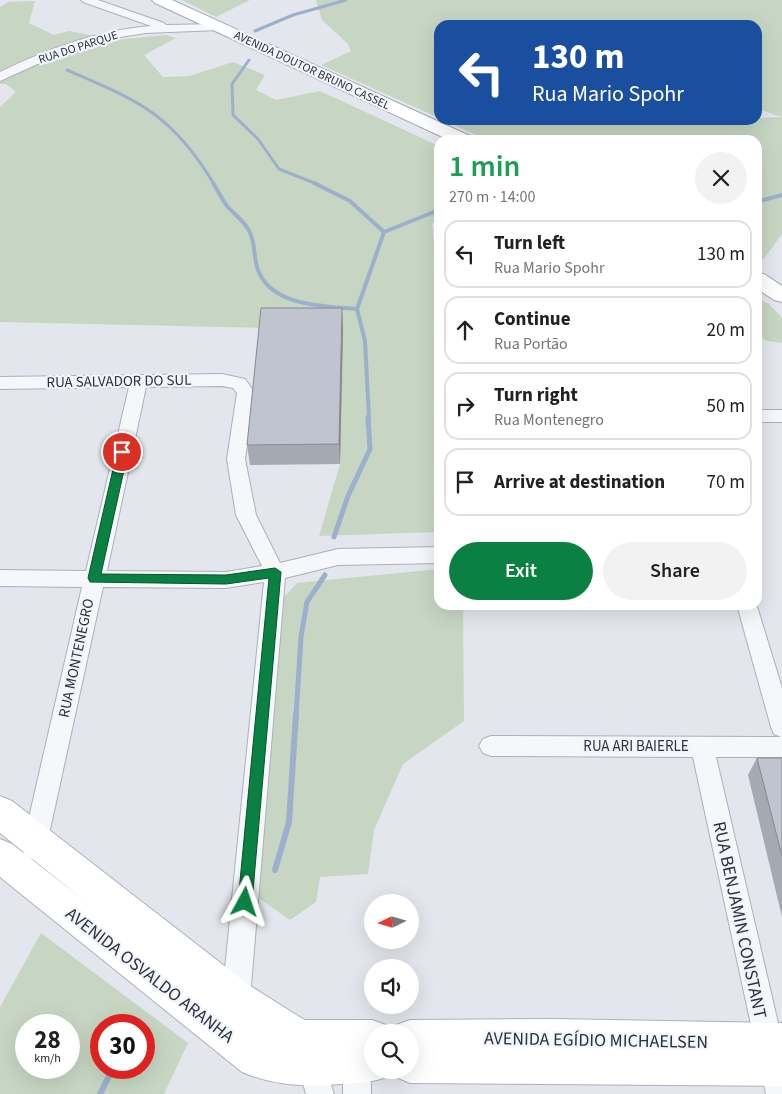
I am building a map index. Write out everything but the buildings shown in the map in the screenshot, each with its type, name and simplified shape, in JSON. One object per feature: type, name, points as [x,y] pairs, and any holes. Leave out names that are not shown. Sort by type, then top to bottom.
[{"type":"main road","name":"AVENIDA DOUTOR BRUNO CASSEL","points":[[160,0],[453,135]]},
{"type":"main road","points":[[762,270],[782,275]]},
{"type":"main road","points":[[762,277],[782,286]]},
{"type":"main road","points":[[762,282],[782,295]]},
{"type":"main road","points":[[0,812],[236,998],[284,1030],[312,1067],[363,1060]]},
{"type":"main road","name":"AVENIDA OSVALDO ARANHA","points":[[10,865],[256,1058],[272,1065],[312,1067]]},
{"type":"main road","name":"AVENIDA EGÍDIO MICHAELSEN","points":[[419,1039],[553,1038],[777,1062]]},
{"type":"main road","name":"AVENIDA EGÍDIO MICHAELSEN","points":[[419,1063],[777,1062]]},
{"type":"street","points":[[87,0],[169,28]]},
{"type":"street","name":"RUA DO PARQUE","points":[[0,77],[50,55],[104,36],[169,28],[219,27]]},
{"type":"street","name":"RUA SALVADOR DO SUL","points":[[0,383],[139,380],[222,380],[239,383],[246,393],[236,459],[246,515],[275,572]]},
{"type":"street","name":"RUA MONTENEGRO","points":[[10,865],[33,857],[139,380]]},
{"type":"street","points":[[762,416],[782,416]]},
{"type":"street","points":[[0,578],[226,580],[275,572],[338,557],[434,556]]},
{"type":"street","points":[[236,998],[275,572]]},
{"type":"street","points":[[748,610],[782,726]]},
{"type":"street","name":"RUA ARI BAIERLE","points":[[491,746],[782,747]]},
{"type":"street","name":"RUA BENJAMIN CONSTANT","points":[[702,746],[777,1062]]},
{"type":"green space","points":[[182,0],[250,0],[216,17]]},
{"type":"green space","points":[[316,0],[782,0],[782,234],[762,260],[762,135],[476,135],[454,125],[762,125],[762,118],[781,117],[762,110],[762,20],[434,20],[434,116],[321,65],[351,51],[348,44],[322,20]]},
{"type":"green space","points":[[35,1],[29,23],[54,35],[69,31],[115,40],[166,35],[176,38],[144,55],[163,77],[189,76],[233,62],[265,75],[256,90],[276,100],[320,91],[434,144],[434,223],[432,223],[434,242],[434,532],[319,536],[340,464],[264,328],[0,322],[0,107],[16,92],[6,84],[0,84],[0,7],[8,2]]},
{"type":"green space","points":[[762,300],[769,304],[782,318],[782,343],[767,341],[762,338]]},
{"type":"green space","points":[[434,569],[434,610],[463,610],[464,721],[403,764],[374,830],[368,874],[320,877],[316,902],[290,920],[256,896],[273,625],[283,598],[297,583]]},
{"type":"green space","points":[[41,933],[149,1014],[90,1014],[90,1079],[155,1079],[155,1018],[188,1043],[164,1094],[0,1094],[0,1007]]},
{"type":"waterway","points":[[255,31],[293,15],[346,0]]},
{"type":"waterway","points":[[249,60],[232,84],[233,115],[258,139],[279,169],[317,184]]},
{"type":"waterway","points":[[67,70],[114,91],[152,112],[183,141],[199,160],[214,184]]},
{"type":"waterway","points":[[213,183],[227,206],[241,220],[251,234],[258,270],[265,282],[275,291],[287,298],[301,302],[357,309]]},
{"type":"waterway","points":[[314,183],[350,201],[384,232]]},
{"type":"waterway","points":[[762,200],[782,195]]},
{"type":"waterway","points":[[384,232],[434,212]]},
{"type":"waterway","points":[[357,309],[384,232]]},
{"type":"waterway","points":[[357,309],[365,341],[369,418]]},
{"type":"waterway","points":[[334,537],[348,496],[370,449],[368,417]]},
{"type":"waterway","points":[[296,716],[301,637],[307,602],[325,575]]},
{"type":"waterway","points":[[275,870],[289,822],[296,714]]},
{"type":"waterway","points":[[100,1094],[108,1079]]},
{"type":"route","points":[[122,452],[94,578],[226,580],[275,572],[245,902]]}]
